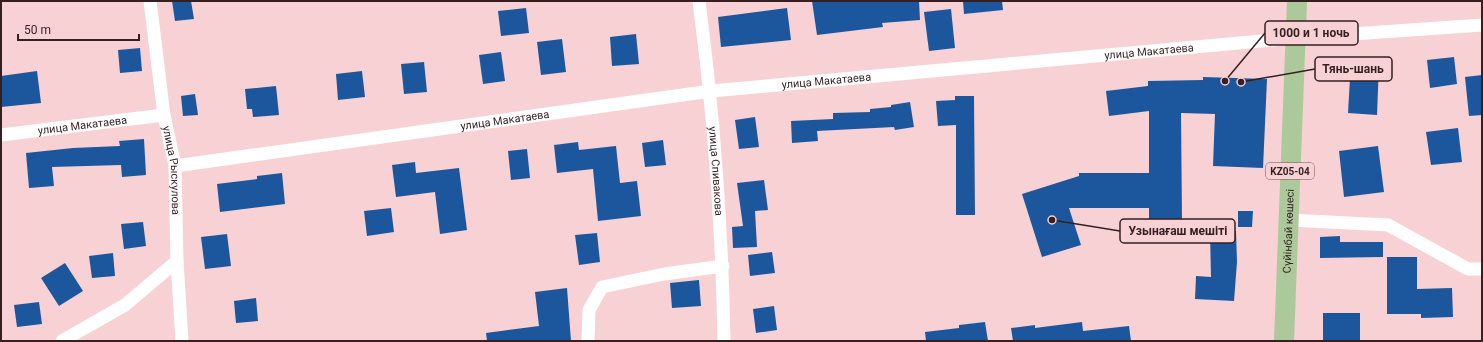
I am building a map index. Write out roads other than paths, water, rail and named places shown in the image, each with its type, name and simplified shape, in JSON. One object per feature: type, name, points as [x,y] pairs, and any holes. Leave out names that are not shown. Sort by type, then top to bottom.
[{"type":"main road","name":"Сүйінбай көшесі","points":[[1284,341],[1297,1]]},
{"type":"street","name":"улица Рыскулова","points":[[150,1],[164,115],[175,166],[177,261],[182,341]]},
{"type":"street","name":"улица Спивакова","points":[[700,1],[711,91],[723,266],[724,341]]},
{"type":"street","name":"улица Макатаева","points":[[175,166],[711,91],[1295,38],[1482,25]]},
{"type":"street","name":"улица Макатаева","points":[[1,135],[164,115]]},
{"type":"street","points":[[1288,220],[1388,225],[1468,268],[1482,270]]},
{"type":"street","points":[[62,341],[125,305],[177,261]]},
{"type":"street","points":[[588,341],[589,310],[602,287],[664,274],[723,266]]},
{"type":"place","name":"1000 и 1 ночь","points":[[1225,81]]},
{"type":"place","name":"Тянь-шань","points":[[1241,82]]},
{"type":"place","name":"Узынағаш мешіті","points":[[1052,220]]}]
